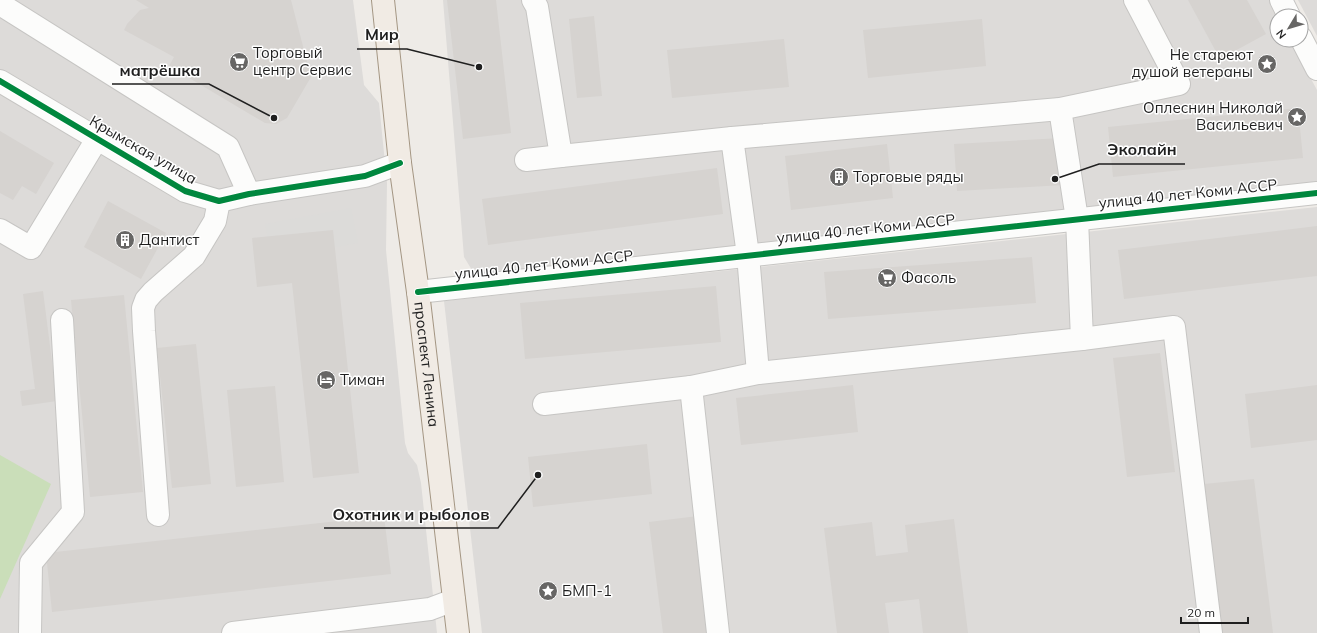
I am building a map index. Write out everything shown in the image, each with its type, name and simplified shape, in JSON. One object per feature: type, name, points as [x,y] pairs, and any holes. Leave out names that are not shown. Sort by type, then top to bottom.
[{"type":"main road","name":"проспект Ленина","points":[[383,0],[400,163],[418,292],[458,633]]},
{"type":"street","points":[[533,0],[537,7],[561,156]]},
{"type":"street","points":[[526,160],[732,138],[1060,108],[1180,84],[1135,0]]},
{"type":"street","points":[[0,4],[228,147],[249,194]]},
{"type":"street","points":[[1306,48],[1317,69]]},
{"type":"street","name":"Крымская улица","points":[[0,81],[185,191],[219,201],[249,194],[365,176],[400,163]]},
{"type":"street","points":[[1060,108],[1077,219],[1082,339]]},
{"type":"street","points":[[732,138],[748,255],[758,373]]},
{"type":"street","points":[[0,230],[31,248],[97,139]]},
{"type":"street","name":"улица 40 лет Коми АССР","points":[[418,292],[1317,193]]},
{"type":"street","points":[[158,515],[143,308],[146,300],[153,292],[194,256],[214,221],[219,201]]},
{"type":"street","points":[[30,633],[31,563],[73,512],[62,320]]},
{"type":"street","points":[[544,404],[691,387],[758,373],[1082,339],[1174,327],[1211,633]]},
{"type":"street","points":[[691,387],[718,633]]},
{"type":"street","points":[[233,633],[430,609],[454,600]]},
{"type":"shaded area","points":[[0,0],[353,0],[364,85],[379,103],[387,183],[386,250],[405,443],[408,453],[417,465],[421,483],[437,633],[0,633]]},
{"type":"shaded area","points":[[443,0],[1269,0],[1274,8],[1269,8],[1269,48],[1294,48],[1317,90],[1317,184],[475,275],[464,257]]},
{"type":"shaded area","points":[[1298,0],[1317,0],[1317,36],[1309,21],[1309,8],[1302,8]]},
{"type":"shaded area","points":[[1317,207],[1317,633],[482,633],[444,301]]},
{"type":"shaded area","points":[[351,208],[358,243],[272,259],[265,224]]},
{"type":"green space","points":[[0,455],[51,484],[0,599]]},
{"type":"building","name":"Торговый центр Сервис","points":[[136,0],[291,0],[311,77],[287,118],[276,124],[265,123],[169,66],[174,57],[124,30],[127,24],[140,10],[149,8]]},
{"type":"building","points":[[447,0],[496,0],[511,133],[463,139]]},
{"type":"building","points":[[1188,0],[1247,0],[1266,34],[1220,59]]},
{"type":"building","points":[[594,16],[602,96],[577,98],[569,19]]},
{"type":"building","points":[[982,19],[986,66],[868,78],[863,30]]},
{"type":"building","points":[[784,39],[789,87],[672,98],[667,50]]},
{"type":"building","points":[[1298,108],[1303,158],[1113,177],[1108,127]]},
{"type":"building","points":[[0,131],[54,163],[36,194],[22,186],[13,200],[0,193]]},
{"type":"building","points":[[1061,138],[1064,185],[957,191],[954,144]]},
{"type":"building","name":"Торговые ряды","points":[[887,144],[893,198],[791,210],[785,156]]},
{"type":"building","points":[[717,168],[723,214],[488,245],[482,199]]},
{"type":"building","name":"Дантист","points":[[108,201],[166,233],[141,279],[84,247]]},
{"type":"building","points":[[1317,226],[1317,276],[1124,299],[1118,250]]},
{"type":"building","name":"Тиман","points":[[333,230],[359,473],[313,478],[292,283],[257,287],[252,238]]},
{"type":"building","points":[[1032,257],[1036,303],[828,319],[824,272]]},
{"type":"building","points":[[716,286],[721,342],[525,359],[520,303]]},
{"type":"building","points":[[43,291],[57,401],[22,406],[20,391],[35,389],[23,294]]},
{"type":"building","points":[[124,295],[143,492],[90,497],[71,300]]},
{"type":"building","points":[[196,344],[211,484],[172,488],[157,348]]},
{"type":"building","points":[[1160,353],[1175,472],[1127,477],[1113,358]]},
{"type":"building","points":[[853,385],[858,432],[741,445],[736,398]]},
{"type":"building","points":[[1317,385],[1317,440],[1251,448],[1245,394]]},
{"type":"building","points":[[275,386],[284,482],[236,487],[227,390]]},
{"type":"building","points":[[647,444],[652,494],[533,507],[528,457]]},
{"type":"building","points":[[1254,479],[1273,633],[1222,633],[1204,484]]},
{"type":"building","points":[[384,516],[391,574],[52,612],[46,553]]},
{"type":"building","points":[[698,516],[713,633],[663,633],[649,522]]},
{"type":"building","points":[[954,519],[968,633],[923,633],[919,599],[885,603],[889,633],[837,633],[824,528],[872,522],[876,556],[908,552],[905,525]]},
{"type":"cycle path","points":[[0,81],[185,191],[219,201],[249,194],[365,176],[400,163]]},
{"type":"cycle path","points":[[418,292],[1317,193]]},
{"type":"place","name":"Торговый центр Сервис","points":[[239,62]]},
{"type":"place","name":"Не стареют душой ветераны","points":[[1267,64]]},
{"type":"place","name":"Мир","points":[[479,67]]},
{"type":"place","name":"Оплеснин Николай Васильевич","points":[[1297,117]]},
{"type":"place","name":"матрёшка","points":[[274,118]]},
{"type":"place","name":"Торговые ряды","points":[[839,177]]},
{"type":"place","name":"Эколайн","points":[[1055,179]]},
{"type":"place","name":"Дантист","points":[[125,240]]},
{"type":"place","name":"Фасоль","points":[[887,278]]},
{"type":"place","name":"Тиман","points":[[326,380]]},
{"type":"place","name":"Охотник и рыболов","points":[[538,475]]},
{"type":"place","name":"БМП-1","points":[[548,591]]}]
